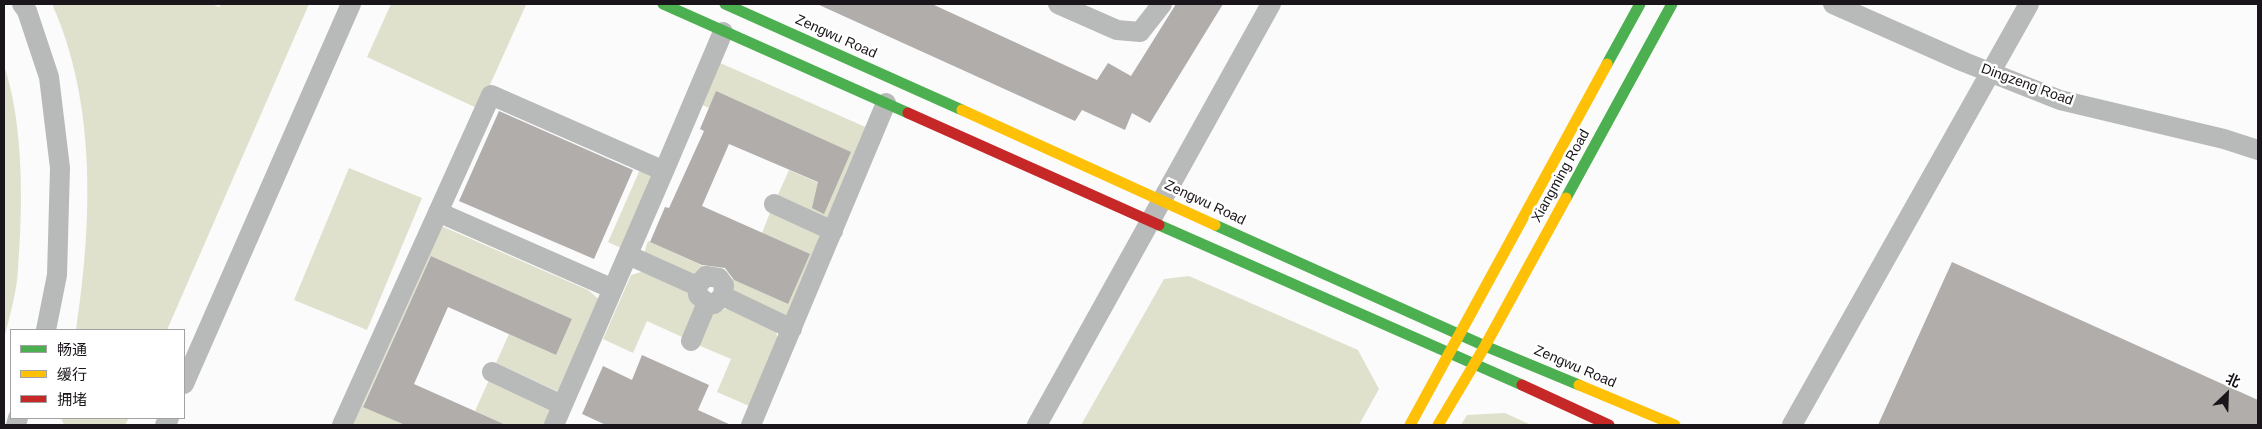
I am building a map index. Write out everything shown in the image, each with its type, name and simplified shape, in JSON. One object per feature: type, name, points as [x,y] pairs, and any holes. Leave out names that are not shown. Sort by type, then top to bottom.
[{"type":"street","points":[[22,4],[27,11],[49,77],[60,168],[57,275],[46,329]]},
{"type":"street","points":[[185,382],[351,4]]},
{"type":"street","points":[[663,4],[1398,332],[1475,363],[1609,425]]},
{"type":"street","name":"Zengwu Road","points":[[725,4],[1485,346],[1675,425]]},
{"type":"street","points":[[1058,4],[1116,30],[1140,32],[1162,4]]},
{"type":"street","points":[[1037,425],[1271,4]]},
{"type":"street","name":"Xiangming Road","points":[[1410,425],[1640,4]]},
{"type":"street","name":"Xiangming Road","points":[[1438,425],[1485,346],[1672,4]]},
{"type":"street","name":"Dingzeng Road","points":[[1833,4],[1989,72],[2060,100],[2224,139],[2258,150]]},
{"type":"street","points":[[1792,425],[2029,4]]},
{"type":"street","points":[[554,425],[724,32]]},
{"type":"street","points":[[342,425],[491,96],[664,170]]},
{"type":"street","points":[[751,425],[886,104]]},
{"type":"street","points":[[774,204],[833,231]]},
{"type":"street","points":[[438,212],[613,289]]},
{"type":"street","points":[[628,255],[709,295],[792,329]]},
{"type":"street","points":[[691,341],[709,295]]},
{"type":"street","points":[[492,372],[562,405]]},
{"type":"green space","points":[[52,4],[212,4],[219,7],[221,4],[309,4],[167,329],[76,329],[85,248],[87,165],[84,123],[77,82],[67,42]]},
{"type":"green space","points":[[391,4],[526,5],[479,109],[367,57]]},
{"type":"green space","points":[[718,62],[870,129],[831,223],[776,199],[789,170],[819,183],[815,198],[850,152],[716,92],[709,108],[700,104]]},
{"type":"green space","points":[[4,65],[11,89],[19,139],[21,219],[17,278],[4,340]]},
{"type":"green space","points":[[642,165],[659,172],[625,250],[608,242]]},
{"type":"green space","points":[[349,168],[422,198],[367,330],[294,300]]},
{"type":"green space","points":[[771,210],[826,234],[790,313],[785,316],[644,253],[648,241],[788,304],[762,233]]},
{"type":"green space","points":[[439,225],[588,290],[600,300],[561,393],[496,363],[509,334],[556,355],[572,319],[431,256],[363,406],[405,425],[347,425]]},
{"type":"green space","points":[[641,272],[653,274],[692,293],[696,307],[682,337],[647,321],[633,353],[603,339],[631,275]]},
{"type":"green space","points":[[1189,276],[1358,350],[1379,389],[1359,425],[1081,425],[1164,279]]},
{"type":"green space","points":[[728,308],[776,331],[778,341],[749,406],[717,392],[731,359],[698,345],[712,313]]},
{"type":"green space","points":[[489,380],[553,410],[546,425],[506,425],[475,411]]},
{"type":"green space","points":[[1505,413],[1531,425],[1461,425],[1467,415]]},
{"type":"green space","points":[[61,419],[128,419],[125,425],[64,425]]},
{"type":"building","points":[[817,4],[932,4],[1097,80],[1108,63],[1131,76],[1176,4],[1223,4],[1150,123],[1132,113],[1125,130],[1082,110],[1075,121]]},
{"type":"building","points":[[716,91],[851,152],[824,214],[812,208],[818,182],[729,144],[702,206],[810,254],[788,304],[734,280],[725,268],[702,265],[650,242],[665,207],[669,208],[704,131],[700,129]]},
{"type":"building","points":[[499,111],[633,170],[594,259],[459,201]]},
{"type":"building","points":[[431,256],[572,319],[556,355],[448,307],[414,384],[506,425],[405,425],[363,407]]},
{"type":"building","points":[[1952,262],[2258,400],[2258,425],[1878,425]]},
{"type":"building","points":[[642,355],[709,385],[698,410],[731,425],[606,425],[582,414],[603,366],[632,380]]},
{"type":"traffic: fast","points":[[663,4],[908,113]]},
{"type":"traffic: fast","points":[[725,4],[962,110]]},
{"type":"traffic: fast","points":[[1607,64],[1640,4]]},
{"type":"traffic: fast","points":[[1566,198],[1672,4]]},
{"type":"traffic: fast","points":[[1159,225],[1522,385]]},
{"type":"traffic: fast","points":[[1215,225],[1485,346],[1579,385]]},
{"type":"traffic: slow","points":[[1410,425],[1607,64]]},
{"type":"traffic: slow","points":[[962,110],[1215,225]]},
{"type":"traffic: slow","points":[[1438,425],[1485,346],[1566,198]]},
{"type":"traffic: slow","points":[[1579,385],[1675,425]]},
{"type":"traffic: jam","points":[[908,113],[1159,225]]},
{"type":"traffic: jam","points":[[1522,385],[1609,425]]}]
